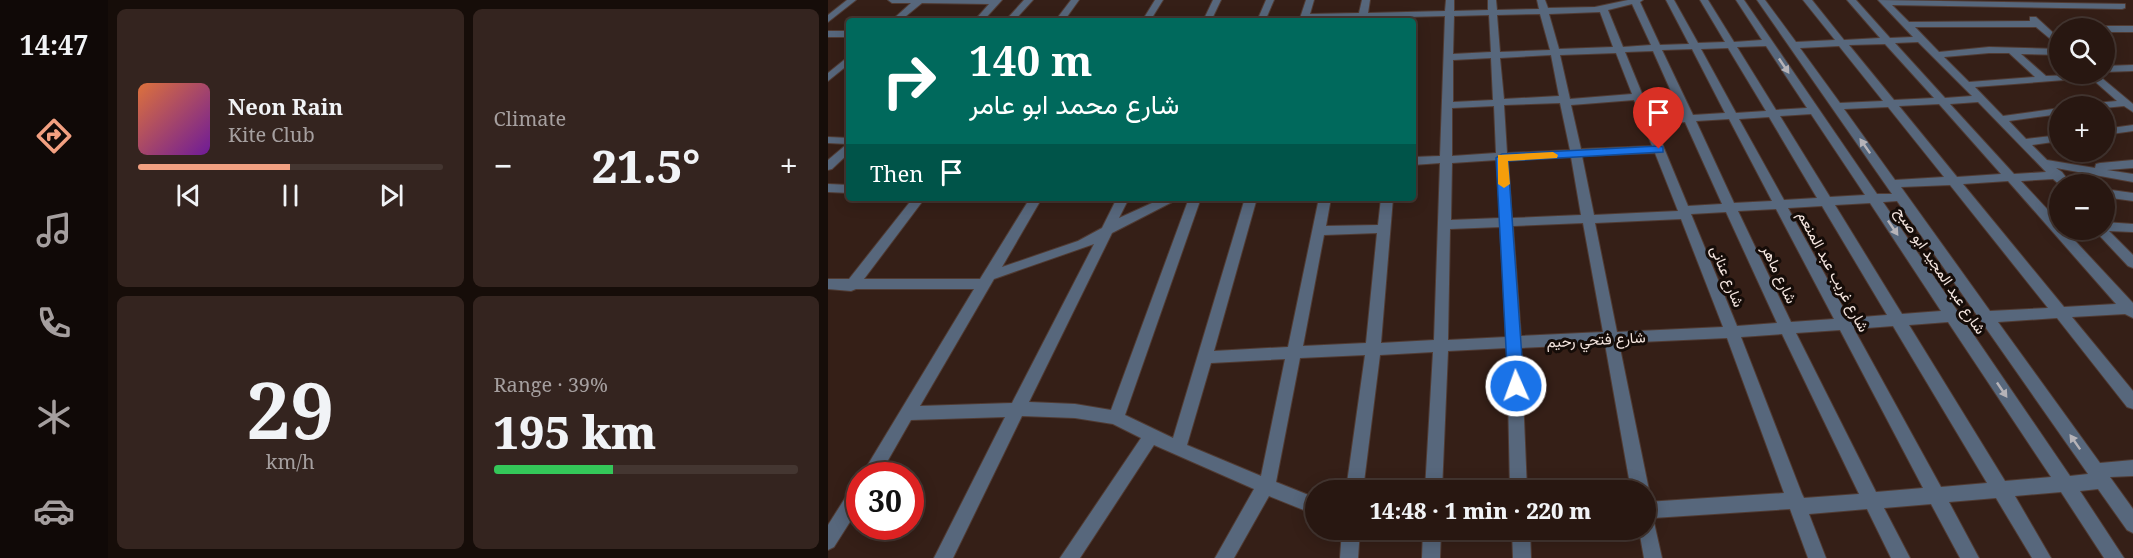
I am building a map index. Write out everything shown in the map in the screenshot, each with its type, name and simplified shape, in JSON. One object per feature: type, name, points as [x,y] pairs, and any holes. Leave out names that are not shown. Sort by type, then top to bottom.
[{"type":"street","points":[[892,0],[997,1]]},
{"type":"street","points":[[1013,18],[1029,0]]},
{"type":"street","points":[[1061,18],[1075,0]]},
{"type":"street","points":[[1148,18],[1160,0]]},
{"type":"street","points":[[1208,18],[1217,0]]},
{"type":"street","points":[[1262,18],[1270,0]]},
{"type":"street","points":[[1304,18],[1310,0]]},
{"type":"street","points":[[1366,0],[1362,18],[1450,7],[1596,6],[1637,1]]},
{"type":"street","name":"شارع غريب عبد المنعم","points":[[1670,0],[1970,558]]},
{"type":"street","points":[[1704,0],[2042,558]]},
{"type":"street","name":"شارع عبد المجيد ابو صبح","points":[[1740,0],[2115,558]]},
{"type":"street","name":"شارع عبد المجيد ابو صبح","points":[[1761,0],[2133,524]]},
{"type":"street","points":[[1807,0],[2133,402]]},
{"type":"street","points":[[1851,0],[2132,310]]},
{"type":"street","points":[[899,18],[919,1]]},
{"type":"street","points":[[981,18],[997,1]]},
{"type":"street","name":"شارع ماهر","points":[[1637,1],[1787,329],[1870,501],[1901,558]]},
{"type":"street","points":[[1887,1],[2122,6]]},
{"type":"street","points":[[1887,1],[1907,25],[2056,174]]},
{"type":"street","points":[[828,4],[849,2]]},
{"type":"street","points":[[828,19],[849,2]]},
{"type":"street","points":[[2017,2],[2049,34]]},
{"type":"street","points":[[1542,5],[1555,52],[1576,154],[1638,480]]},
{"type":"street","points":[[1493,6],[1514,344],[1519,480]]},
{"type":"street","name":"شارع عنانى","points":[[1596,6],[1619,49],[1639,97],[1732,332],[1817,558]]},
{"type":"street","points":[[1434,480],[1441,348],[1450,7]]},
{"type":"street","points":[[1907,25],[1972,23],[2049,28]]},
{"type":"street","points":[[2115,29],[2133,29]]},
{"type":"street","points":[[828,34],[846,34]]},
{"type":"street","points":[[1793,45],[1922,39]]},
{"type":"street","points":[[1449,57],[1768,43]]},
{"type":"street","points":[[1937,54],[2011,50],[2049,52]]},
{"type":"street","points":[[2011,50],[2044,79]]},
{"type":"street","points":[[828,78],[846,62]]},
{"type":"street","points":[[2115,69],[2133,68]]},
{"type":"street","points":[[1967,85],[2049,78]]},
{"type":"street","points":[[2104,84],[2129,106]]},
{"type":"street","points":[[1447,105],[1639,97]]},
{"type":"street","points":[[1836,106],[1982,99]]},
{"type":"street","points":[[1648,120],[1814,111]]},
{"type":"street","points":[[2001,119],[2049,112]]},
{"type":"street","points":[[2115,130],[2133,128]]},
{"type":"street","points":[[2025,142],[2049,139]]},
{"type":"street","points":[[828,140],[846,141]]},
{"type":"street","points":[[1416,161],[1659,149]]},
{"type":"street","points":[[828,166],[843,157]]},
{"type":"street","points":[[2046,163],[2133,178]]},
{"type":"street","points":[[2083,169],[2133,164]]},
{"type":"street","points":[[1892,184],[2011,177],[2049,179]]},
{"type":"street","points":[[828,188],[846,189]]},
{"type":"street","points":[[2115,195],[2133,197]]},
{"type":"street","points":[[1444,225],[1587,219],[1730,207],[1901,197]]},
{"type":"street","points":[[851,286],[917,201]]},
{"type":"street","points":[[878,462],[1034,201]]},
{"type":"street","points":[[943,558],[1122,201]]},
{"type":"street","points":[[828,284],[851,286],[987,280],[1083,244],[1128,218],[1167,201]]},
{"type":"street","points":[[1116,418],[1194,201]]},
{"type":"street","points":[[1178,449],[1250,201]]},
{"type":"street","points":[[1224,558],[1266,488],[1324,201]]},
{"type":"street","points":[[1356,480],[1373,351],[1387,201]]},
{"type":"street","points":[[2115,227],[2133,228]]},
{"type":"street","points":[[1318,231],[1383,229]]},
{"type":"street","points":[[2111,240],[2133,263]]},
{"type":"street","points":[[1986,316],[2132,310]]},
{"type":"street","name":"شارع فتحي رحيم","points":[[1204,357],[1610,339],[1787,329],[1952,316]]},
{"type":"street","points":[[908,413],[1016,409],[1075,411],[1116,418],[1178,449],[1305,503]]},
{"type":"street","points":[[1069,558],[1152,435]]},
{"type":"street","points":[[1656,510],[1870,501],[2001,490],[2065,484],[2133,468]]},
{"type":"street","points":[[828,541],[846,512]]},
{"type":"street","points":[[1349,558],[1350,540]]},
{"type":"street","points":[[1431,558],[1432,540]]},
{"type":"street","points":[[1521,540],[1522,558]]},
{"type":"street","points":[[1650,540],[1653,558]]},
{"type":"slow traffic","points":[[1504,184],[1502,158],[1553,155]]},
{"type":"route","points":[[1516,386],[1502,158],[1659,149]]}]
